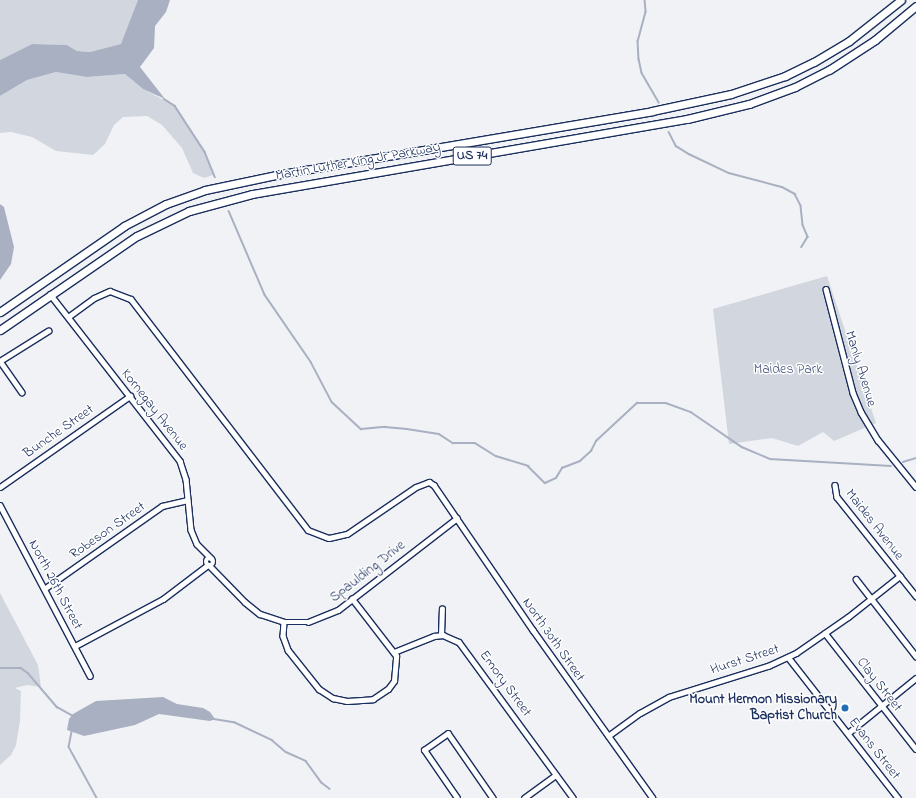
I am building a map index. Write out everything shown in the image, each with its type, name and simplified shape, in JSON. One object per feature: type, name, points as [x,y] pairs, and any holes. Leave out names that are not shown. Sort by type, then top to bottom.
[{"type":"highway","name":"Martin Luther King Jr Parkway","points":[[0,312],[124,226],[166,204],[204,190],[281,174],[670,108],[731,94],[785,76],[814,62],[858,34],[902,0]]},
{"type":"highway","name":"Martin Luther King Jr Parkway","points":[[0,330],[50,294],[143,232],[189,211],[220,201],[687,119],[755,103],[795,87],[845,60],[887,31],[916,6]]},
{"type":"street","name":"Manly Avenue","points":[[826,289],[853,392],[861,412],[878,440],[916,487]]},
{"type":"street","name":"North 30th Street","points":[[68,317],[94,298],[110,291],[131,299],[262,472],[308,530],[329,538],[347,534],[416,487],[429,482],[439,492],[651,796]]},
{"type":"street","name":"Kornegay Avenue","points":[[50,294],[180,461],[186,479],[187,500],[193,536],[209,562],[253,610],[267,617],[284,622]]},
{"type":"street","points":[[22,392],[0,361],[48,331]]},
{"type":"street","name":"Bunche Street","points":[[0,486],[130,396]]},
{"type":"street","name":"Maides Avenue","points":[[835,485],[837,498],[916,596]]},
{"type":"street","name":"Robeson Street","points":[[44,589],[162,506],[187,500]]},
{"type":"street","name":"North 26th Street","points":[[0,505],[90,676]]},
{"type":"street","name":"Spaulding Drive","points":[[284,622],[300,623],[321,618],[352,599],[456,518]]},
{"type":"street","points":[[75,646],[163,599],[209,562]]},
{"type":"street","name":"Hurst Street","points":[[608,736],[640,713],[669,697],[788,657],[825,633],[900,576]]},
{"type":"street","points":[[856,579],[916,656]]},
{"type":"street","points":[[284,622],[283,636],[290,654],[319,690],[339,700],[367,700],[388,689],[394,681],[396,671],[394,652],[352,599]]},
{"type":"street","points":[[394,652],[426,638],[441,635],[442,609]]},
{"type":"street","name":"Clay Street","points":[[825,633],[916,749]]},
{"type":"street","name":"Emory Street","points":[[441,635],[452,637],[466,649],[573,798]]},
{"type":"street","name":"Evans Street","points":[[788,657],[898,798]]},
{"type":"street","points":[[848,733],[916,678]]},
{"type":"street","points":[[457,798],[424,750],[448,733],[493,798]]},
{"type":"street","points":[[524,798],[556,775]]},
{"type":"street","points":[[644,798],[651,796]]},
{"type":"green space","points":[[0,0],[138,0],[122,44],[90,52],[77,51],[67,45],[32,44],[0,60]]},
{"type":"green space","points":[[56,72],[87,77],[125,74],[143,89],[175,106],[205,152],[213,175],[204,178],[193,173],[182,148],[162,125],[147,116],[123,117],[114,125],[105,144],[93,155],[56,151],[32,137],[11,132],[0,133],[0,96],[27,80]]},
{"type":"green space","name":"Maides Park","points":[[827,276],[876,423],[834,441],[823,432],[798,446],[772,438],[729,444],[713,309]]},
{"type":"green space","points":[[0,593],[38,665],[41,687],[27,685],[15,688],[21,691],[20,721],[16,745],[11,755],[0,765]]},
{"type":"water","points":[[138,0],[170,0],[166,12],[155,26],[154,48],[140,67],[165,99],[143,89],[125,74],[87,77],[56,72],[27,80],[0,96],[0,60],[32,44],[67,45],[77,51],[90,52],[121,44]]},
{"type":"water","points":[[0,204],[4,207],[14,247],[11,264],[0,280]]},
{"type":"water","points":[[163,697],[177,704],[203,708],[210,712],[215,719],[210,721],[159,714],[135,725],[84,736],[67,730],[69,719],[73,714],[96,701]]},
{"type":"waterway","points":[[645,0],[646,12],[638,41],[639,59],[642,73],[659,102]]},
{"type":"waterway","points":[[164,99],[175,106],[205,152],[215,177]]},
{"type":"waterway","points":[[669,132],[676,146],[689,154],[729,173],[782,187],[795,194],[801,206],[803,225],[808,237],[802,247]]},
{"type":"waterway","points":[[229,211],[265,295],[311,362],[332,402],[361,429],[385,427],[407,429],[439,434],[453,443],[475,443],[496,456],[528,466],[545,483],[556,478],[562,468],[580,461],[591,451],[596,441],[637,403],[666,403],[691,412],[742,447],[770,459],[891,466]]},
{"type":"waterway","points":[[903,462],[916,458]]},
{"type":"waterway","points":[[0,668],[21,668],[28,673],[57,707],[73,716]]},
{"type":"waterway","points":[[214,719],[234,722],[272,740],[286,752],[306,761],[321,782],[330,789]]},
{"type":"waterway","points":[[72,732],[69,747],[97,798]]},
{"type":"place","name":"Mount Hermon Missionary Baptist Church","points":[[845,708]]}]
